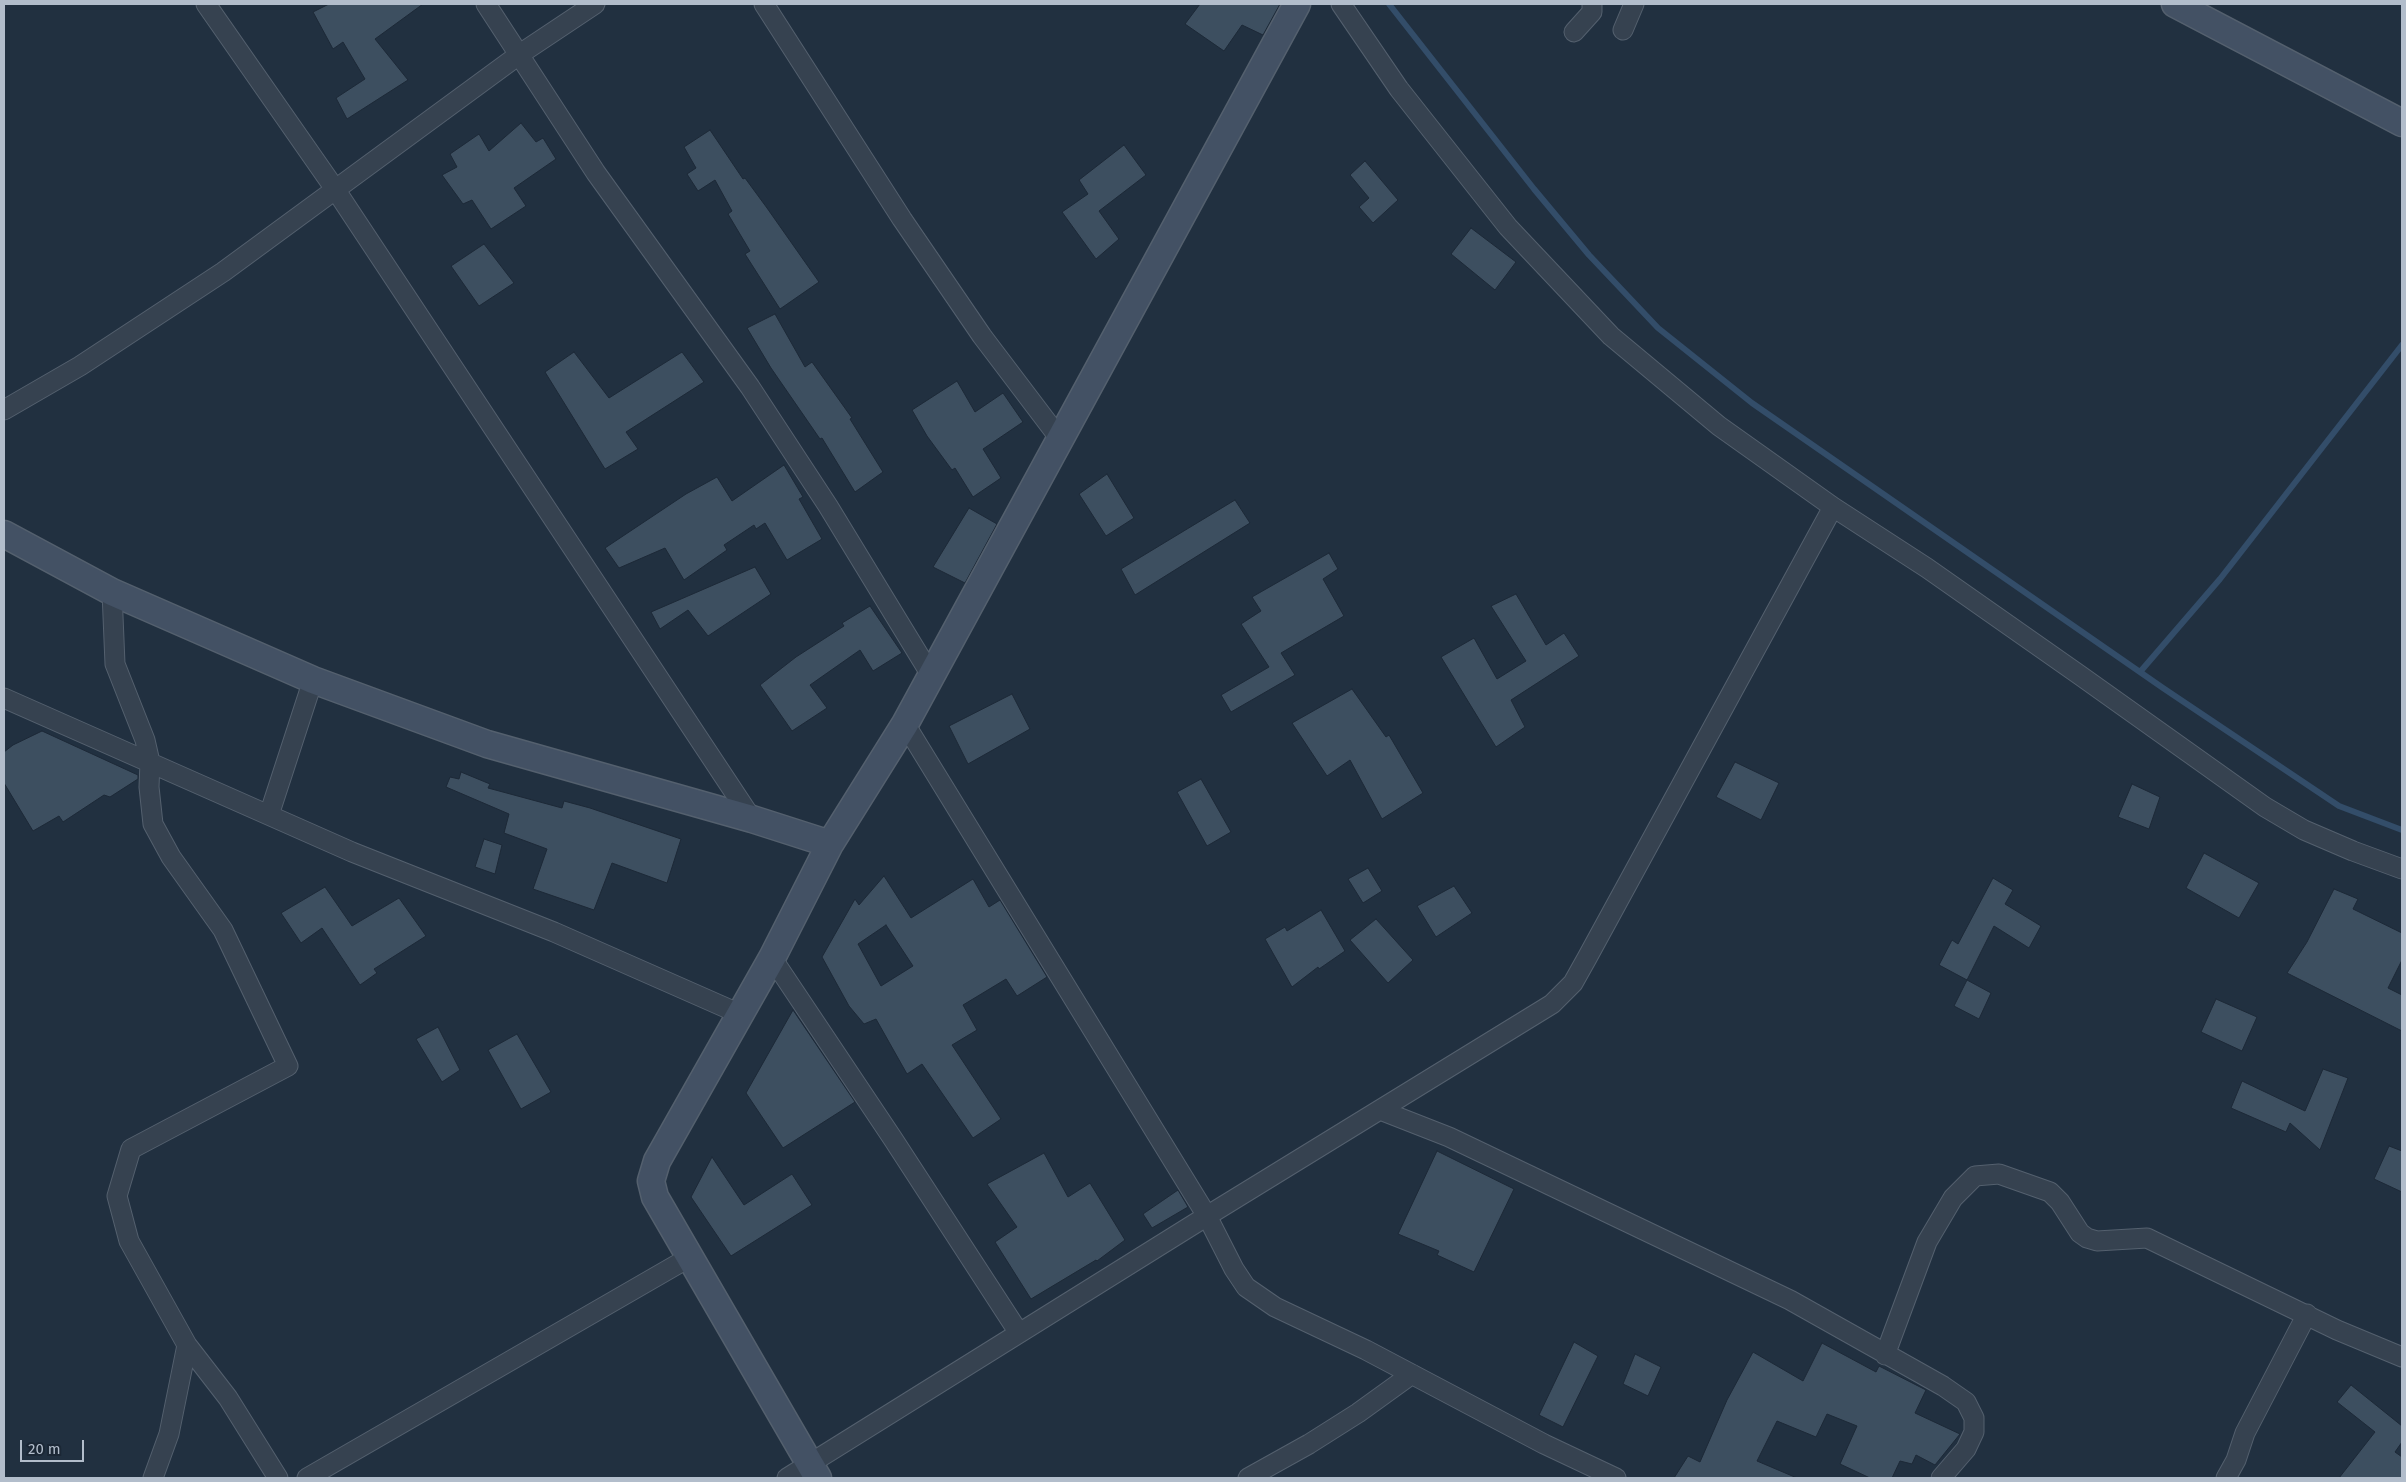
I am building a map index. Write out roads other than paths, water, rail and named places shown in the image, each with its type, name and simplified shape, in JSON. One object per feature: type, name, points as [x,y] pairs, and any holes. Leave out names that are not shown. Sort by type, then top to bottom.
[{"type":"street","points":[[206,4],[335,189],[752,819]]},
{"type":"street","points":[[486,4],[596,172],[755,395],[828,506],[931,675]]},
{"type":"street","points":[[4,410],[80,366],[223,272],[520,54],[595,4]]},
{"type":"street","points":[[764,4],[907,227],[982,336],[1060,440]]},
{"type":"street","points":[[814,1470],[655,1197],[651,1181],[656,1161],[772,958],[830,844],[905,724],[1297,4]]},
{"type":"street","points":[[1342,4],[1399,89],[1508,227],[1612,336],[1719,426],[1833,507],[1927,568],[2265,807],[2312,834],[2402,868]]},
{"type":"street","points":[[1574,32],[1592,12],[1592,4]]},
{"type":"street","points":[[1622,30],[1634,4]]},
{"type":"street","points":[[2176,4],[2402,123]]},
{"type":"street","points":[[787,1478],[814,1470],[1019,1333],[1552,1004],[1573,983],[1833,507]]},
{"type":"street","points":[[4,534],[112,592],[312,680],[488,744],[752,819],[830,844]]},
{"type":"street","points":[[112,592],[115,664],[145,740],[150,762],[149,787],[153,824],[172,857],[223,930],[288,1066],[131,1149],[117,1196],[128,1241],[188,1345],[228,1398],[278,1478]]},
{"type":"street","points":[[268,815],[312,680]]},
{"type":"street","points":[[4,698],[352,852],[554,932],[740,1014]]},
{"type":"street","points":[[905,724],[1207,1216],[1234,1269],[1246,1287],[1259,1298],[1412,1374],[1544,1444],[1616,1478]]},
{"type":"street","points":[[772,958],[894,1139],[1019,1333]]},
{"type":"street","points":[[1380,1110],[1449,1137],[1790,1300],[1943,1386],[1966,1402],[1974,1418],[1974,1432],[1966,1449],[1942,1478]]},
{"type":"street","points":[[1885,1355],[1932,1234],[1953,1198],[1968,1180],[1986,1174],[1999,1174],[2050,1192],[2060,1202],[2080,1233],[2087,1238],[2097,1241],[2147,1238],[2337,1330],[2402,1357]]},
{"type":"street","points":[[307,1478],[690,1257]]},
{"type":"street","points":[[2226,1478],[2236,1460],[2246,1433],[2307,1314]]},
{"type":"street","points":[[153,1478],[169,1434],[188,1345]]},
{"type":"street","points":[[1248,1478],[1309,1444],[1358,1413],[1412,1374]]},
{"type":"waterway","points":[[1389,4],[1534,189],[1589,255],[1658,328],[1752,403],[2163,688],[2339,806],[2402,830]]},
{"type":"waterway","points":[[2140,672],[2220,579],[2402,345]]}]
